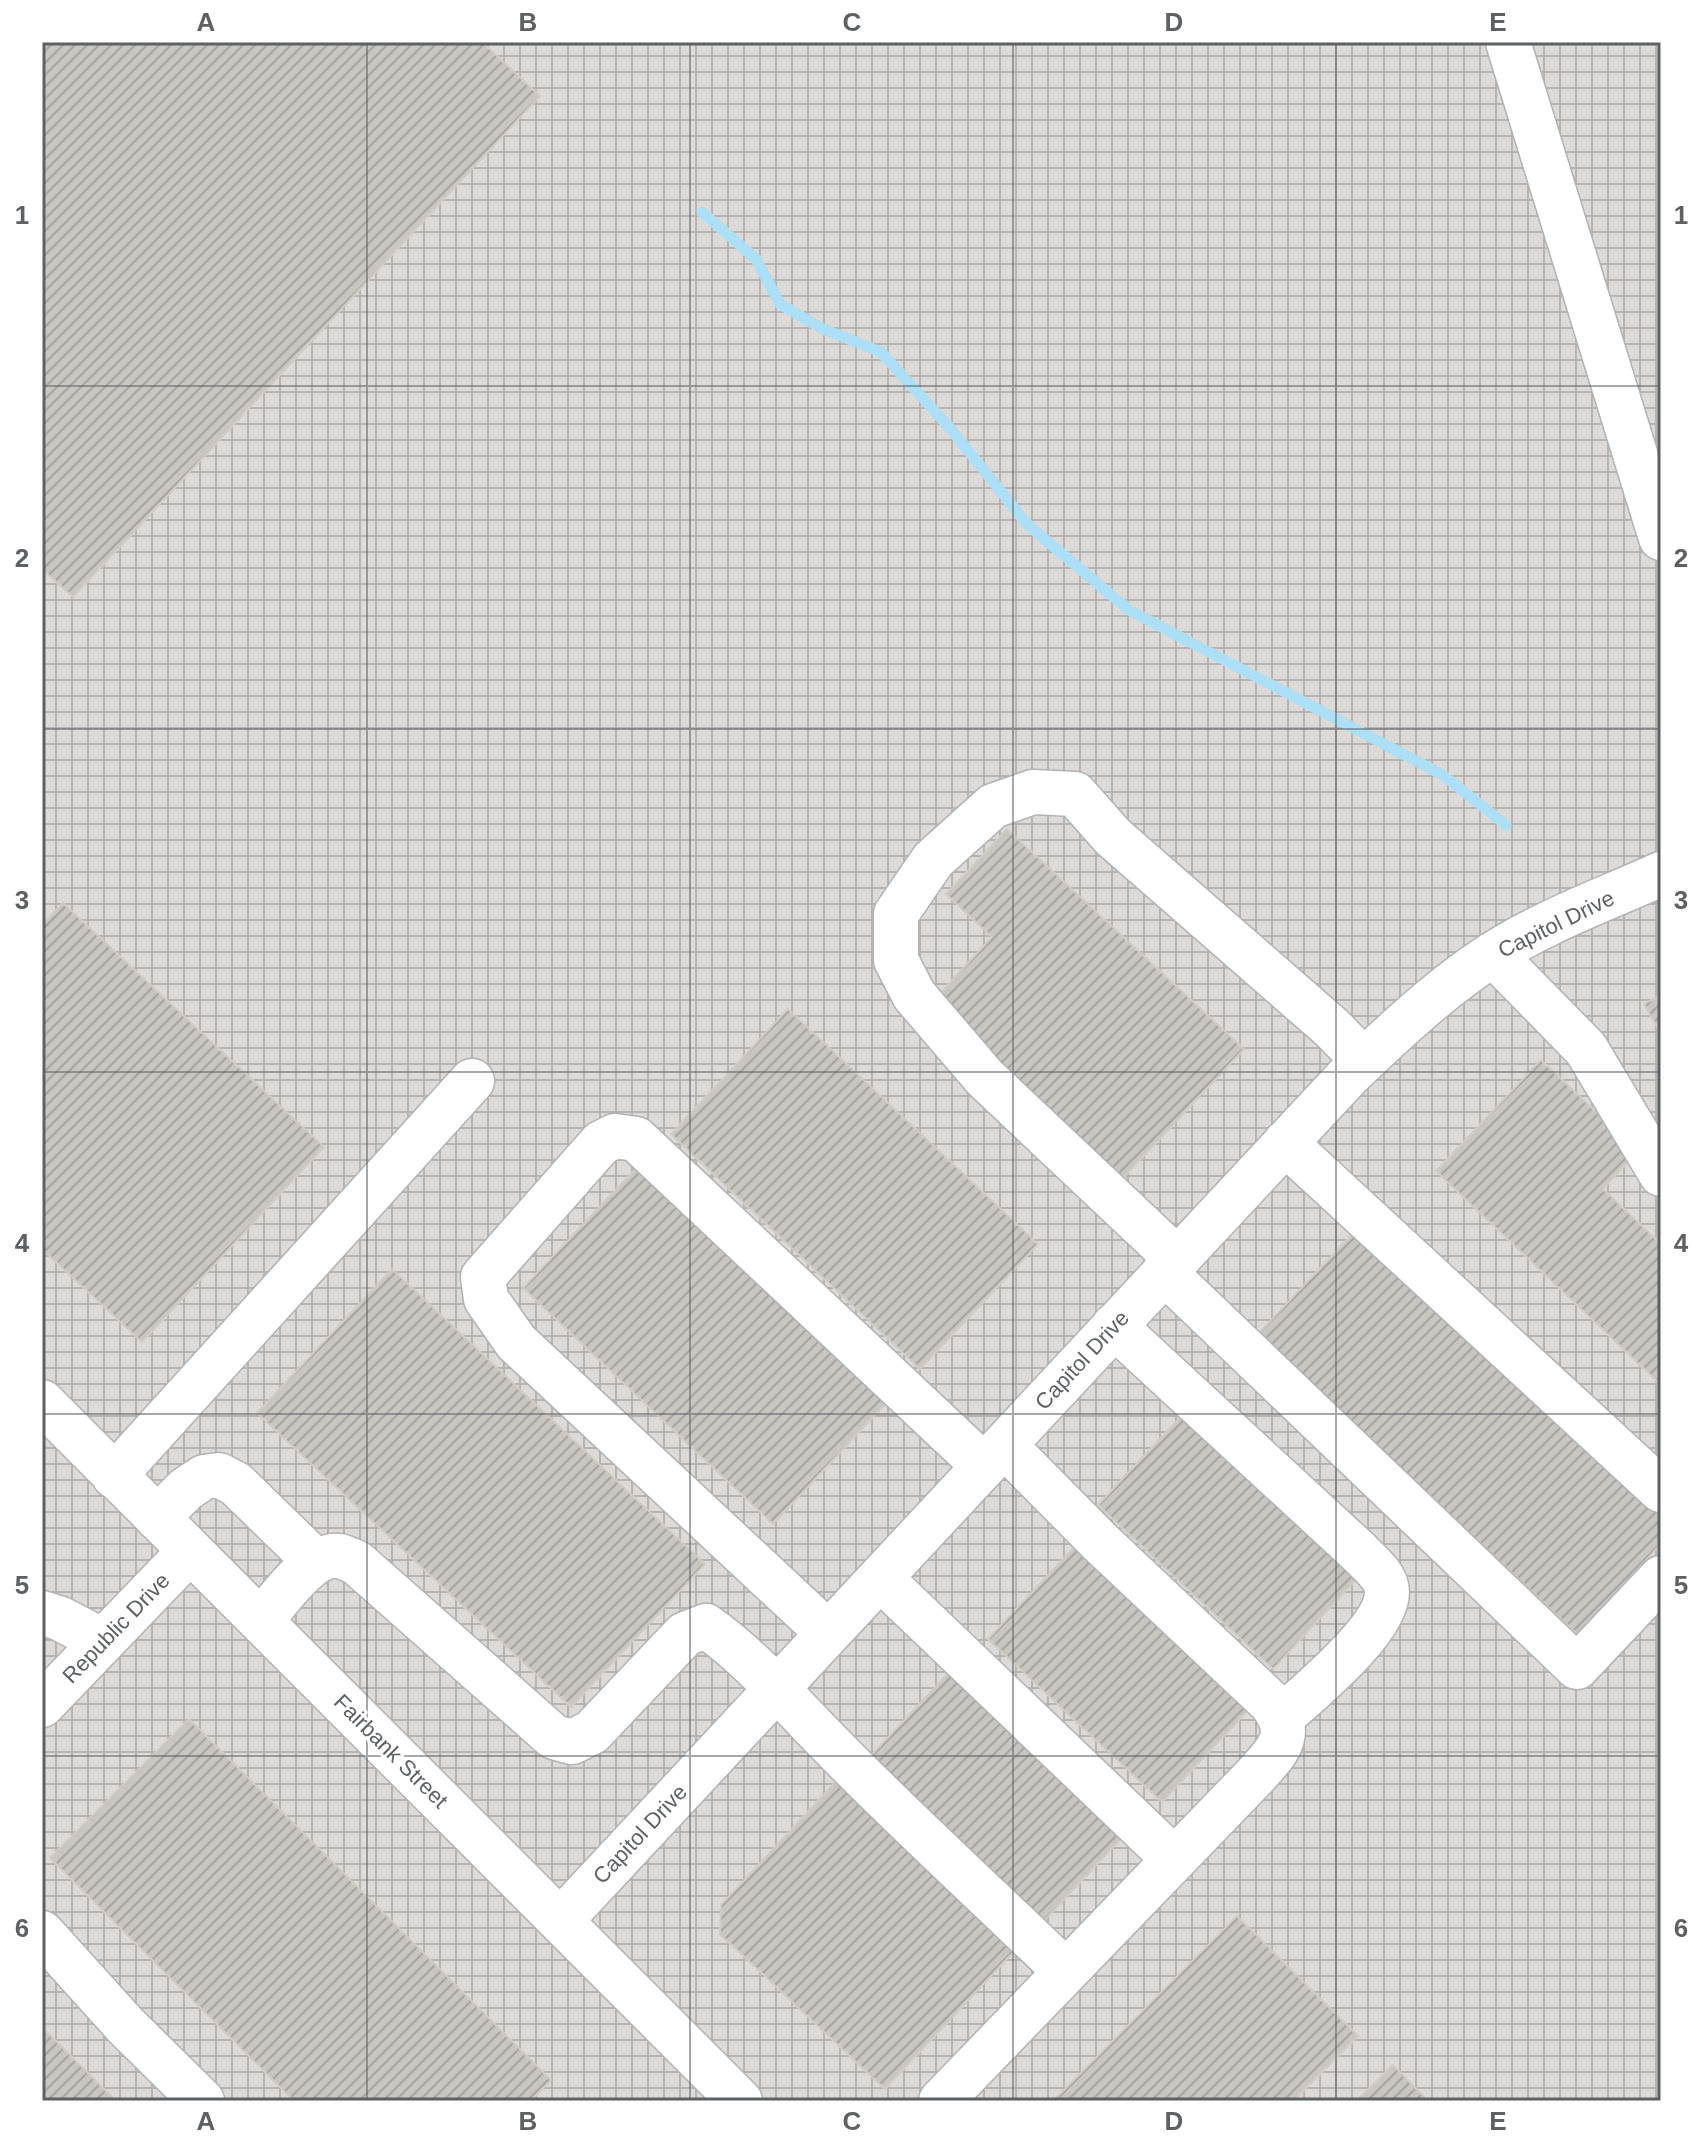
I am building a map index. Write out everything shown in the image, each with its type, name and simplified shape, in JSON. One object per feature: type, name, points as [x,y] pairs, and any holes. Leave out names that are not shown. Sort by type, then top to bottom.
[{"type":"street","points":[[1508,42],[1661,538]]},
{"type":"street","points":[[1364,1061],[1332,1028],[1113,837],[1075,794],[1033,792],[993,806],[933,860],[896,914],[896,960],[914,995],[985,1078],[1170,1266],[1577,1667],[1661,1578]]},
{"type":"street","name":"Capitol Drive","points":[[561,1920],[1364,1061],[1402,1025],[1493,954],[1533,931],[1661,874]]},
{"type":"street","points":[[1493,954],[1586,1049],[1661,1174]]},
{"type":"street","points":[[114,1476],[472,1081]]},
{"type":"street","points":[[828,1633],[516,1342],[486,1299],[483,1277],[601,1143],[615,1136],[636,1139],[994,1455],[1101,1543],[1252,1683],[1282,1717],[1284,1734],[1280,1748],[941,2101]]},
{"type":"street","points":[[1285,1143],[1661,1490]]},
{"type":"street","points":[[1114,1326],[1359,1552],[1384,1579],[1387,1591],[1383,1608],[1372,1628],[1341,1663],[1282,1717]]},
{"type":"street","name":"Fairbank Street","points":[[42,1402],[740,2101]]},
{"type":"street","points":[[157,1518],[186,1489],[204,1477],[219,1475],[236,1484],[316,1562]]},
{"type":"street","name":"Republic Drive","points":[[42,1705],[190,1551]]},
{"type":"street","points":[[261,1621],[290,1586],[316,1562],[336,1555],[357,1563],[554,1737],[572,1742],[592,1732],[685,1634],[706,1626],[777,1688],[840,1754],[1065,1971]]},
{"type":"street","points":[[880,1578],[1174,1859]]},
{"type":"street","points":[[42,1613],[59,1618],[103,1641]]},
{"type":"street","points":[[42,1933],[125,2025],[202,2101]]},
{"type":"shaded area","points":[[42,42],[1661,42],[1661,2101],[42,2101]]},
{"type":"building","points":[[42,42],[482,42],[540,96],[73,597],[42,569]]},
{"type":"building","points":[[1007,829],[1244,1049],[1123,1178],[933,1001],[992,937],[946,894]]},
{"type":"building","points":[[63,903],[324,1147],[142,1342],[42,1249],[42,925]]},
{"type":"building","points":[[1661,995],[1661,1034],[1644,1004]]},
{"type":"building","points":[[788,1009],[1038,1244],[920,1369],[671,1134]]},
{"type":"building","points":[[1541,1060],[1638,1151],[1603,1189],[1661,1244],[1661,1385],[1436,1171]]},
{"type":"building","points":[[640,1164],[890,1399],[773,1524],[523,1288]]},
{"type":"building","points":[[1359,1227],[1661,1511],[1661,1544],[1577,1634],[1258,1334]]},
{"type":"building","points":[[392,1269],[705,1564],[571,1707],[257,1413]]},
{"type":"building","points":[[1189,1408],[1363,1572],[1273,1669],[1098,1505]]},
{"type":"building","points":[[1079,1542],[1253,1705],[1162,1802],[988,1639]]},
{"type":"building","points":[[957,1664],[1132,1827],[1041,1924],[866,1761]]},
{"type":"building","points":[[189,1719],[551,2080],[530,2101],[294,2101],[50,1858]]},
{"type":"building","points":[[840,1777],[1019,1946],[885,2089],[720,1934],[721,1905]]},
{"type":"building","points":[[1237,1916],[1358,2036],[1293,2101],[1053,2101]]},
{"type":"building","points":[[42,2027],[116,2101],[42,2101]]},
{"type":"building","points":[[1393,2065],[1428,2101],[1356,2101]]},
{"type":"waterway","points":[[702,212],[756,259],[780,304],[821,328],[881,352],[950,428],[1027,524],[1129,610],[1443,775],[1506,825]]}]
